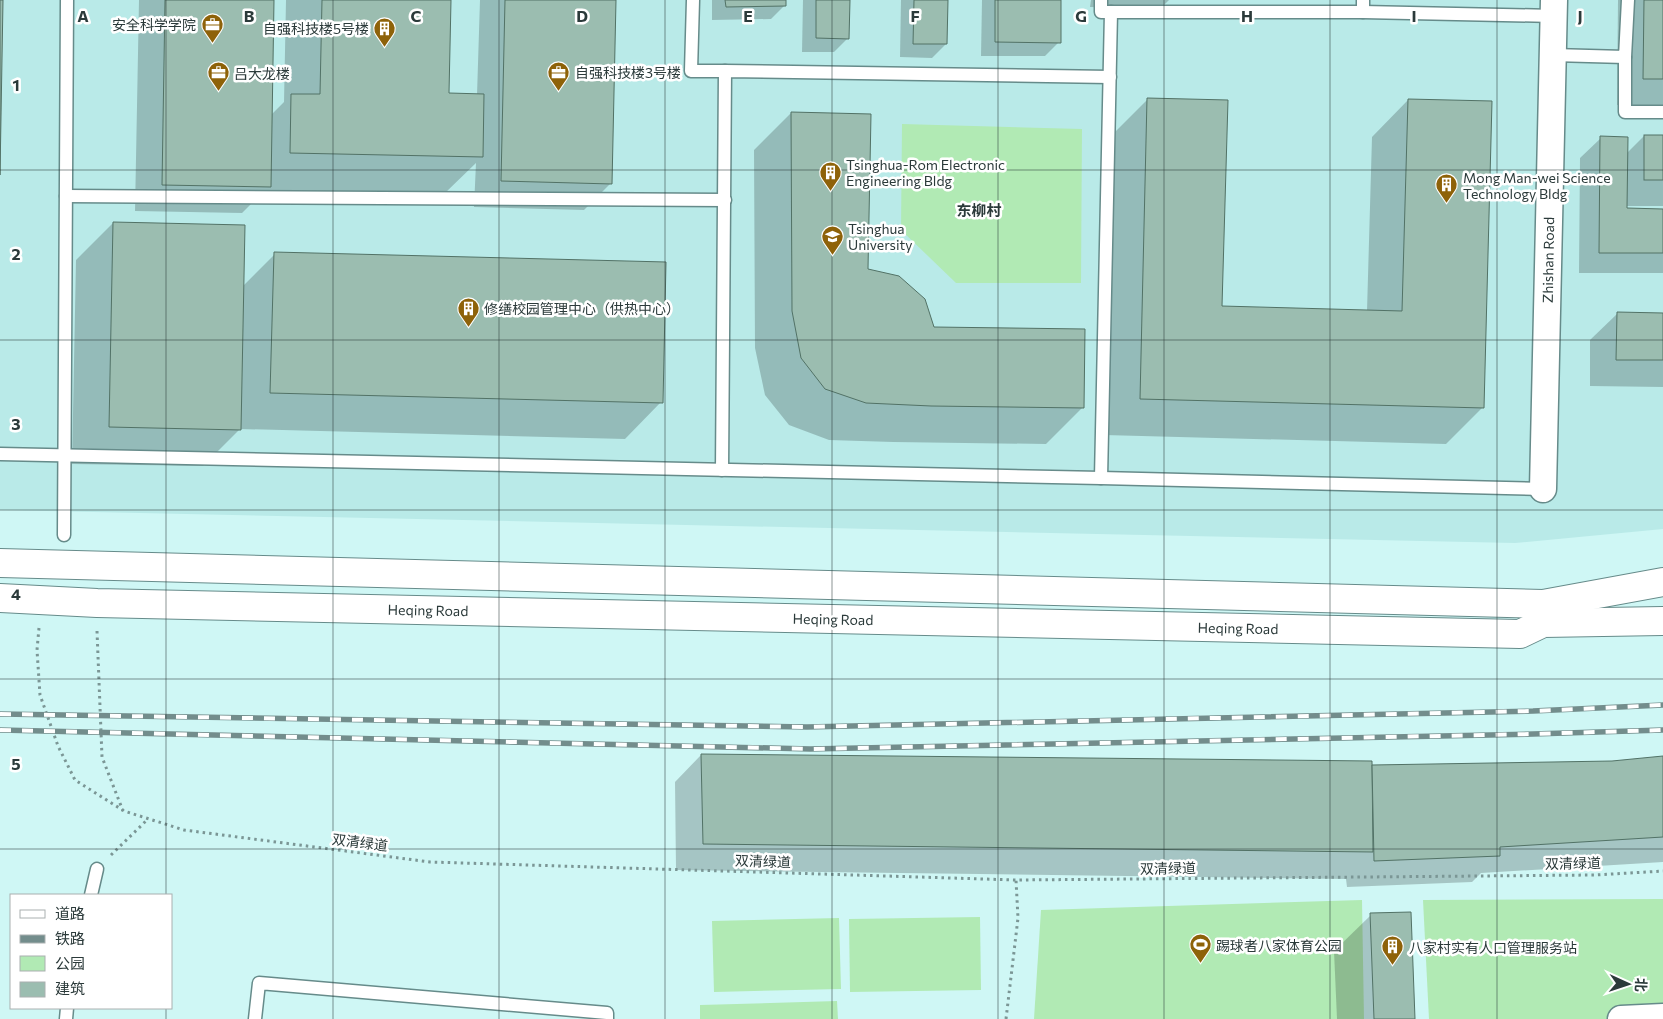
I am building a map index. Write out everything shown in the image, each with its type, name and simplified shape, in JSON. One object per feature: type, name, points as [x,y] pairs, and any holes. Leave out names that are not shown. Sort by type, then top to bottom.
[{"type":"main road","points":[[0,563],[1543,604],[1663,582]]},
{"type":"main road","name":"Heqing Road","points":[[0,598],[97,603],[1520,634],[1543,623],[1663,621]]},
{"type":"street","name":"Zhishan Road","points":[[1543,489],[1554,8]]},
{"type":"street","points":[[1621,1019],[1663,1017]]},
{"type":"lane","points":[[64,535],[68,0]]},
{"type":"lane","points":[[693,0],[691,71],[1110,77]]},
{"type":"lane","points":[[1101,0],[1101,12],[1363,6],[1554,8]]},
{"type":"lane","points":[[1628,0],[1625,112],[1663,112]]},
{"type":"lane","points":[[1101,478],[1112,12]]},
{"type":"lane","points":[[1553,56],[1625,57]]},
{"type":"lane","points":[[722,470],[726,71]]},
{"type":"lane","points":[[66,196],[725,200]]},
{"type":"lane","points":[[0,454],[1543,489]]},
{"type":"lane","points":[[91,894],[97,869]]},
{"type":"lane","points":[[255,1019],[259,983],[607,1013],[607,1019]]},
{"type":"path","points":[[97,603],[102,757],[124,811]]},
{"type":"path","name":"双清绿道","points":[[39,623],[40,695],[58,746],[75,780],[124,811],[184,830],[430,862],[1016,880],[1595,875],[1663,871]]},
{"type":"path","points":[[97,869],[148,819]]},
{"type":"path","points":[[1006,1019],[1018,918],[1016,880]]},
{"type":"shaded area","name":"Tsinghua University","points":[[0,0],[1663,0],[1663,529],[1515,543],[0,510]]},
{"type":"green space","points":[[902,124],[1082,129],[1081,283],[956,283],[901,230]]},
{"type":"green space","points":[[1663,899],[1663,1019],[1429,1019],[1423,900]]},
{"type":"green space","name":"踢球者八家体育公园","points":[[1362,900],[1364,1019],[1034,1019],[1041,910]]},
{"type":"green space","points":[[980,917],[981,990],[850,992],[849,919]]},
{"type":"green space","points":[[839,918],[841,989],[714,992],[712,921]]},
{"type":"green space","points":[[837,1001],[838,1019],[700,1019],[700,1005]]},
{"type":"building","points":[[0,0],[3,0],[0,175]]},
{"type":"building","name":"吕大龙楼","points":[[165,0],[274,0],[271,187],[162,185]]},
{"type":"building","name":"自强科技楼5号楼","points":[[322,0],[451,0],[449,93],[484,94],[483,157],[290,153],[291,94],[320,94]]},
{"type":"building","name":"自强科技楼3号楼","points":[[505,0],[616,0],[612,184],[501,181]]},
{"type":"building","points":[[725,0],[786,0],[786,6],[726,7]]},
{"type":"building","points":[[816,0],[850,0],[849,39],[816,38]]},
{"type":"building","points":[[914,0],[948,0],[947,44],[913,44]]},
{"type":"building","points":[[995,0],[1061,0],[1061,43],[995,42]]},
{"type":"building","points":[[1644,0],[1663,0],[1663,79],[1643,79]]},
{"type":"building","name":"Mong Man-wei Science Technology Bldg","points":[[1147,98],[1228,100],[1222,306],[1402,311],[1408,99],[1492,101],[1484,408],[1140,399]]},
{"type":"building","name":"Tsinghua-Rom Electronic Engineering Bldg","points":[[791,112],[871,114],[868,269],[899,276],[925,299],[934,327],[1085,329],[1084,408],[931,406],[866,403],[825,389],[801,358],[792,311]]},
{"type":"building","points":[[1644,135],[1663,135],[1663,180],[1644,180]]},
{"type":"building","points":[[1600,136],[1628,137],[1627,208],[1663,209],[1663,253],[1599,253]]},
{"type":"building","points":[[113,222],[245,225],[241,430],[109,427]]},
{"type":"building","name":"修缮校园管理中心（供热中心）","points":[[274,252],[666,262],[663,403],[270,393]]},
{"type":"building","points":[[1617,312],[1663,313],[1663,360],[1616,360]]},
{"type":"building","points":[[701,754],[1372,761],[1373,852],[703,844]]},
{"type":"building","points":[[1663,756],[1663,837],[1500,847],[1500,856],[1374,861],[1372,765],[1612,761]]},
{"type":"building","name":"八家村实有人口管理服务站","points":[[1411,912],[1415,1019],[1374,1019],[1370,913]]},
{"type":"railway","points":[[0,714],[807,727],[1533,711],[1663,705]]},
{"type":"railway","points":[[0,730],[810,749],[1663,730]]},
{"type":"place","name":"安全科学学院","points":[[212,43]]},
{"type":"place","name":"自强科技楼5号楼","points":[[385,47]]},
{"type":"place","name":"自强科技楼3号楼","points":[[559,91]]},
{"type":"place","name":"吕大龙楼","points":[[218,92]]},
{"type":"place","name":"Tsinghua-Rom Electronic Engineering Bldg","points":[[830,191]]},
{"type":"place","name":"Mong Man-wei Science Technology Bldg","points":[[1447,204]]},
{"type":"place","name":"Tsinghua University","points":[[832,255]]},
{"type":"place","name":"修缮校园管理中心（供热中心）","points":[[468,327]]},
{"type":"place","name":"踢球者八家体育公园","points":[[1200,964]]},
{"type":"place","name":"八家村实有人口管理服务站","points":[[1393,966]]},
{"type":"district","name":"东柳村","points":[[979,210]]}]
